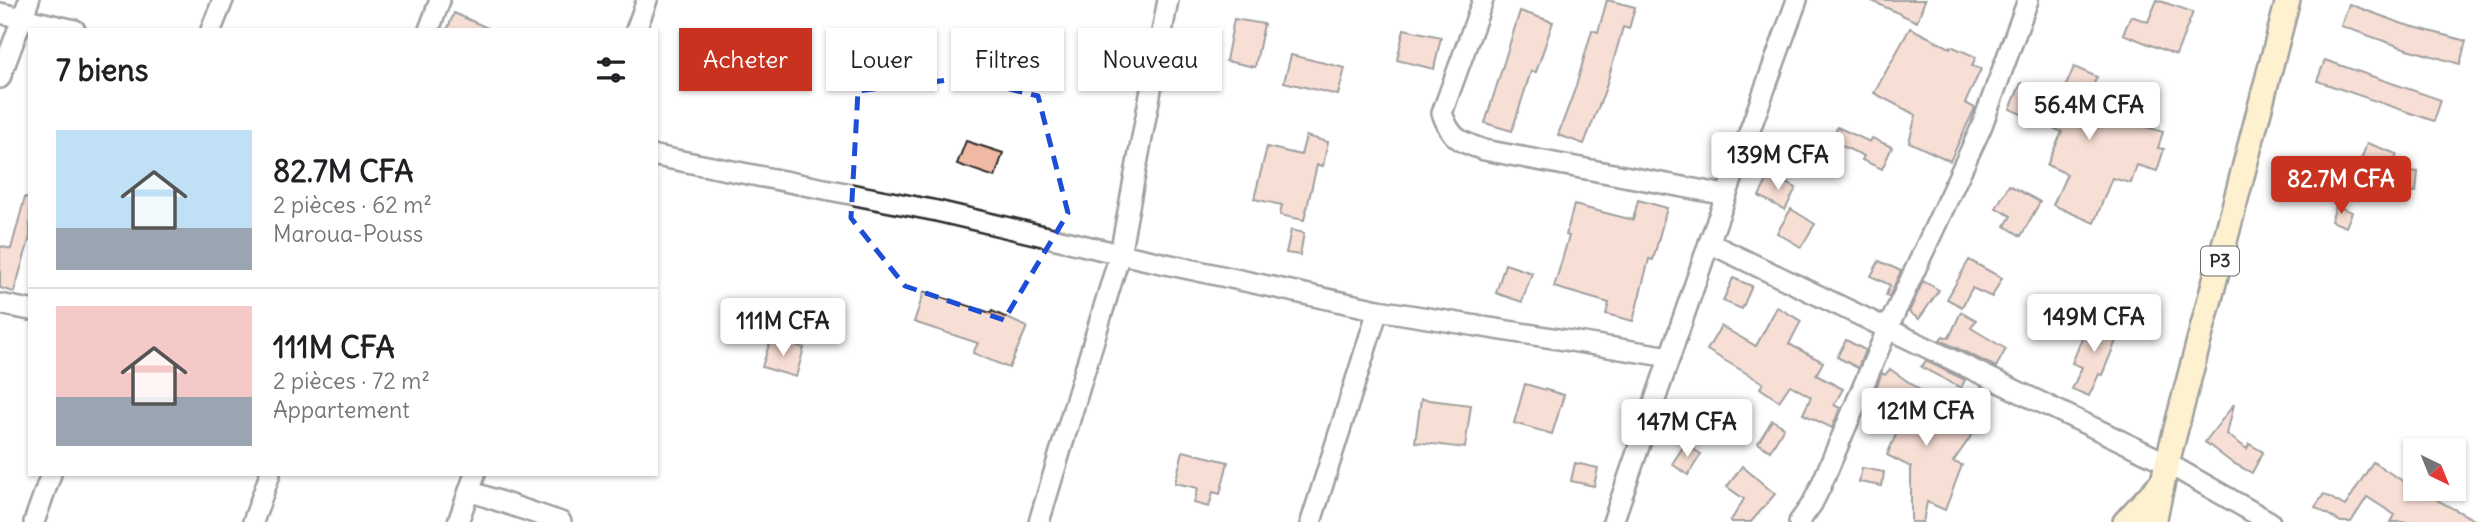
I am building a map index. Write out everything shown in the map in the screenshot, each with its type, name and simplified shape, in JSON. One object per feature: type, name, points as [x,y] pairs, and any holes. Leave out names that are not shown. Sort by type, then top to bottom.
[{"type":"main road","name":"P3","points":[[2154,522],[2288,0]]},
{"type":"main road","points":[[2125,522],[2165,471]]},
{"type":"street","points":[[212,28],[223,0]]},
{"type":"street","points":[[430,28],[440,0]]},
{"type":"street","points":[[637,28],[647,0]]},
{"type":"street","points":[[1039,522],[1121,254],[1167,0]]},
{"type":"street","points":[[1483,0],[1442,113],[1447,128],[1457,140],[1484,150],[1726,195]]},
{"type":"street","points":[[1614,522],[1709,243],[1797,0]]},
{"type":"street","points":[[1799,522],[1820,488],[1887,330],[1981,128],[2028,0]]},
{"type":"street","points":[[0,78],[26,9]]},
{"type":"street","points":[[0,13],[26,9],[70,28]]},
{"type":"street","points":[[658,156],[937,211],[1378,310],[1670,357]]},
{"type":"street","points":[[1709,243],[2270,522]]},
{"type":"street","points":[[0,304],[28,310]]},
{"type":"street","points":[[1311,522],[1378,310]]},
{"type":"street","points":[[34,522],[50,476]]},
{"type":"street","points":[[253,522],[269,476]]},
{"type":"street","points":[[458,522],[472,482],[561,522]]},
{"type":"highlighted area","points":[[964,78],[1038,96],[1068,213],[1004,320],[905,286],[851,218],[858,91]]},
{"type":"building","points":[[1607,0],[1635,7],[1629,29],[1623,27],[1605,90],[1584,144],[1558,135],[1592,30],[1598,32]]},
{"type":"building","points":[[1870,0],[1925,0],[1917,22]]},
{"type":"building","points":[[2157,0],[2193,12],[2176,55],[2123,34],[2131,16],[2148,22]]},
{"type":"building","points":[[2349,4],[2403,24],[2466,41],[2460,64],[2341,26]]},
{"type":"building","points":[[1520,11],[1553,22],[1536,72],[1531,71],[1512,131],[1485,123]]},
{"type":"building","points":[[454,13],[488,28],[448,28]]},
{"type":"building","points":[[1234,19],[1264,24],[1255,67],[1226,61]]},
{"type":"building","points":[[1910,28],[1950,48],[1951,46],[1976,57],[1972,66],[1981,69],[1965,103],[1975,108],[1950,161],[1909,142],[1916,115],[1874,93]]},
{"type":"building","points":[[1404,29],[1441,37],[1434,69],[1397,60]]},
{"type":"building","points":[[1291,55],[1345,68],[1338,95],[1284,82]]},
{"type":"building","points":[[2325,60],[2441,100],[2434,121],[2317,81]]},
{"type":"building","points":[[2074,67],[2097,77],[2088,97],[2127,110],[2124,120],[2163,132],[2158,148],[2164,149],[2157,171],[2137,165],[2131,183],[2112,178],[2094,223],[2053,205],[2067,174],[2047,165],[2062,132],[2010,109],[2021,83],[2060,99]]},
{"type":"building","points":[[1837,127],[1870,142],[1872,138],[1892,147],[1882,169],[1862,160],[1864,156],[1831,141]]},
{"type":"building","points":[[1306,136],[1328,142],[1323,166],[1317,165],[1304,220],[1280,215],[1282,205],[1254,199],[1267,147],[1301,155]]},
{"type":"building","points":[[966,141],[1003,153],[995,177],[957,164]]},
{"type":"building","points":[[2367,143],[2397,154],[2390,174],[2360,163]]},
{"type":"building","points":[[2399,170],[2418,172],[2416,192],[2397,191]]},
{"type":"building","points":[[1770,175],[1796,188],[1785,210],[1759,196]]},
{"type":"building","points":[[2009,185],[2040,202],[2021,236],[2005,226],[2011,216],[1996,208]]},
{"type":"building","points":[[25,197],[28,197],[28,244],[14,292],[0,288],[0,246],[11,249]]},
{"type":"building","points":[[1638,200],[1667,208],[1653,260],[1649,259],[1633,321],[1606,314],[1609,303],[1554,287],[1569,236],[1566,235],[1574,205],[1633,220]]},
{"type":"building","points":[[2336,206],[2352,212],[2346,227],[2331,221]]},
{"type":"building","points":[[1791,209],[1815,224],[1801,247],[1777,233]]},
{"type":"building","points":[[1291,230],[1304,233],[1300,255],[1286,253]]},
{"type":"building","points":[[1969,260],[2002,278],[1992,297],[1972,288],[1962,307],[1947,299]]},
{"type":"building","points":[[1879,261],[1901,271],[1889,297],[1886,295],[1890,285],[1871,276]]},
{"type":"building","points":[[1505,264],[1532,273],[1522,302],[1496,293]]},
{"type":"building","points":[[1733,278],[1752,286],[1742,309],[1723,301]]},
{"type":"building","points":[[1923,281],[1939,290],[1919,319],[1909,312]]},
{"type":"building","points":[[924,292],[991,313],[992,311],[1027,327],[1009,368],[973,353],[978,343],[914,322]]},
{"type":"building","points":[[1777,307],[1801,321],[1789,344],[1823,362],[1816,375],[1843,389],[1834,405],[1840,408],[1832,428],[1803,414],[1811,397],[1790,385],[1779,401],[1760,388],[1763,383],[1707,350],[1721,326],[1756,346]]},
{"type":"building","points":[[1961,312],[1976,320],[1971,328],[2006,349],[1996,367],[1940,340],[1943,336],[1949,338]]},
{"type":"building","points":[[2091,317],[2121,329],[2102,375],[2099,374],[2089,396],[2072,389],[2082,367],[2072,363]]},
{"type":"building","points":[[771,338],[804,348],[796,377],[762,367]]},
{"type":"building","points":[[1846,340],[1865,350],[1858,368],[1837,357]]},
{"type":"building","points":[[1926,361],[1965,380],[1961,388],[1921,367]]},
{"type":"building","points":[[1890,369],[1920,390],[1910,405],[1938,423],[1948,409],[1976,429],[1953,462],[1962,465],[1945,510],[1927,502],[1923,522],[1911,522],[1911,467],[1887,455],[1909,405],[1876,388],[1882,373],[1885,375]]},
{"type":"building","points":[[1525,384],[1564,395],[1552,434],[1514,423]]},
{"type":"building","points":[[1421,399],[1471,405],[1465,448],[1415,442]]},
{"type":"building","points":[[2234,404],[2227,434],[2247,449],[2249,444],[2263,452],[2252,473],[2231,462],[2205,442]]},
{"type":"building","points":[[1772,420],[1784,427],[1770,451],[1758,443]]},
{"type":"building","points":[[1685,444],[1701,454],[1688,475],[1672,464]]},
{"type":"building","points":[[1183,451],[1228,462],[1220,494],[1213,492],[1209,507],[1194,503],[1198,488],[1175,483]]},
{"type":"building","points":[[2373,462],[2403,481],[2403,501],[2439,501],[2478,522],[2391,522],[2395,515],[2367,497],[2351,522],[2341,522],[2315,507],[2324,494],[2345,506]]},
{"type":"building","points":[[1575,463],[1598,468],[1594,486],[1571,481]]},
{"type":"building","points":[[1742,466],[1775,494],[1751,522],[1730,522],[1744,499],[1727,487]]},
{"type":"building","points":[[1862,468],[1884,472],[1882,486],[1859,482]]}]
